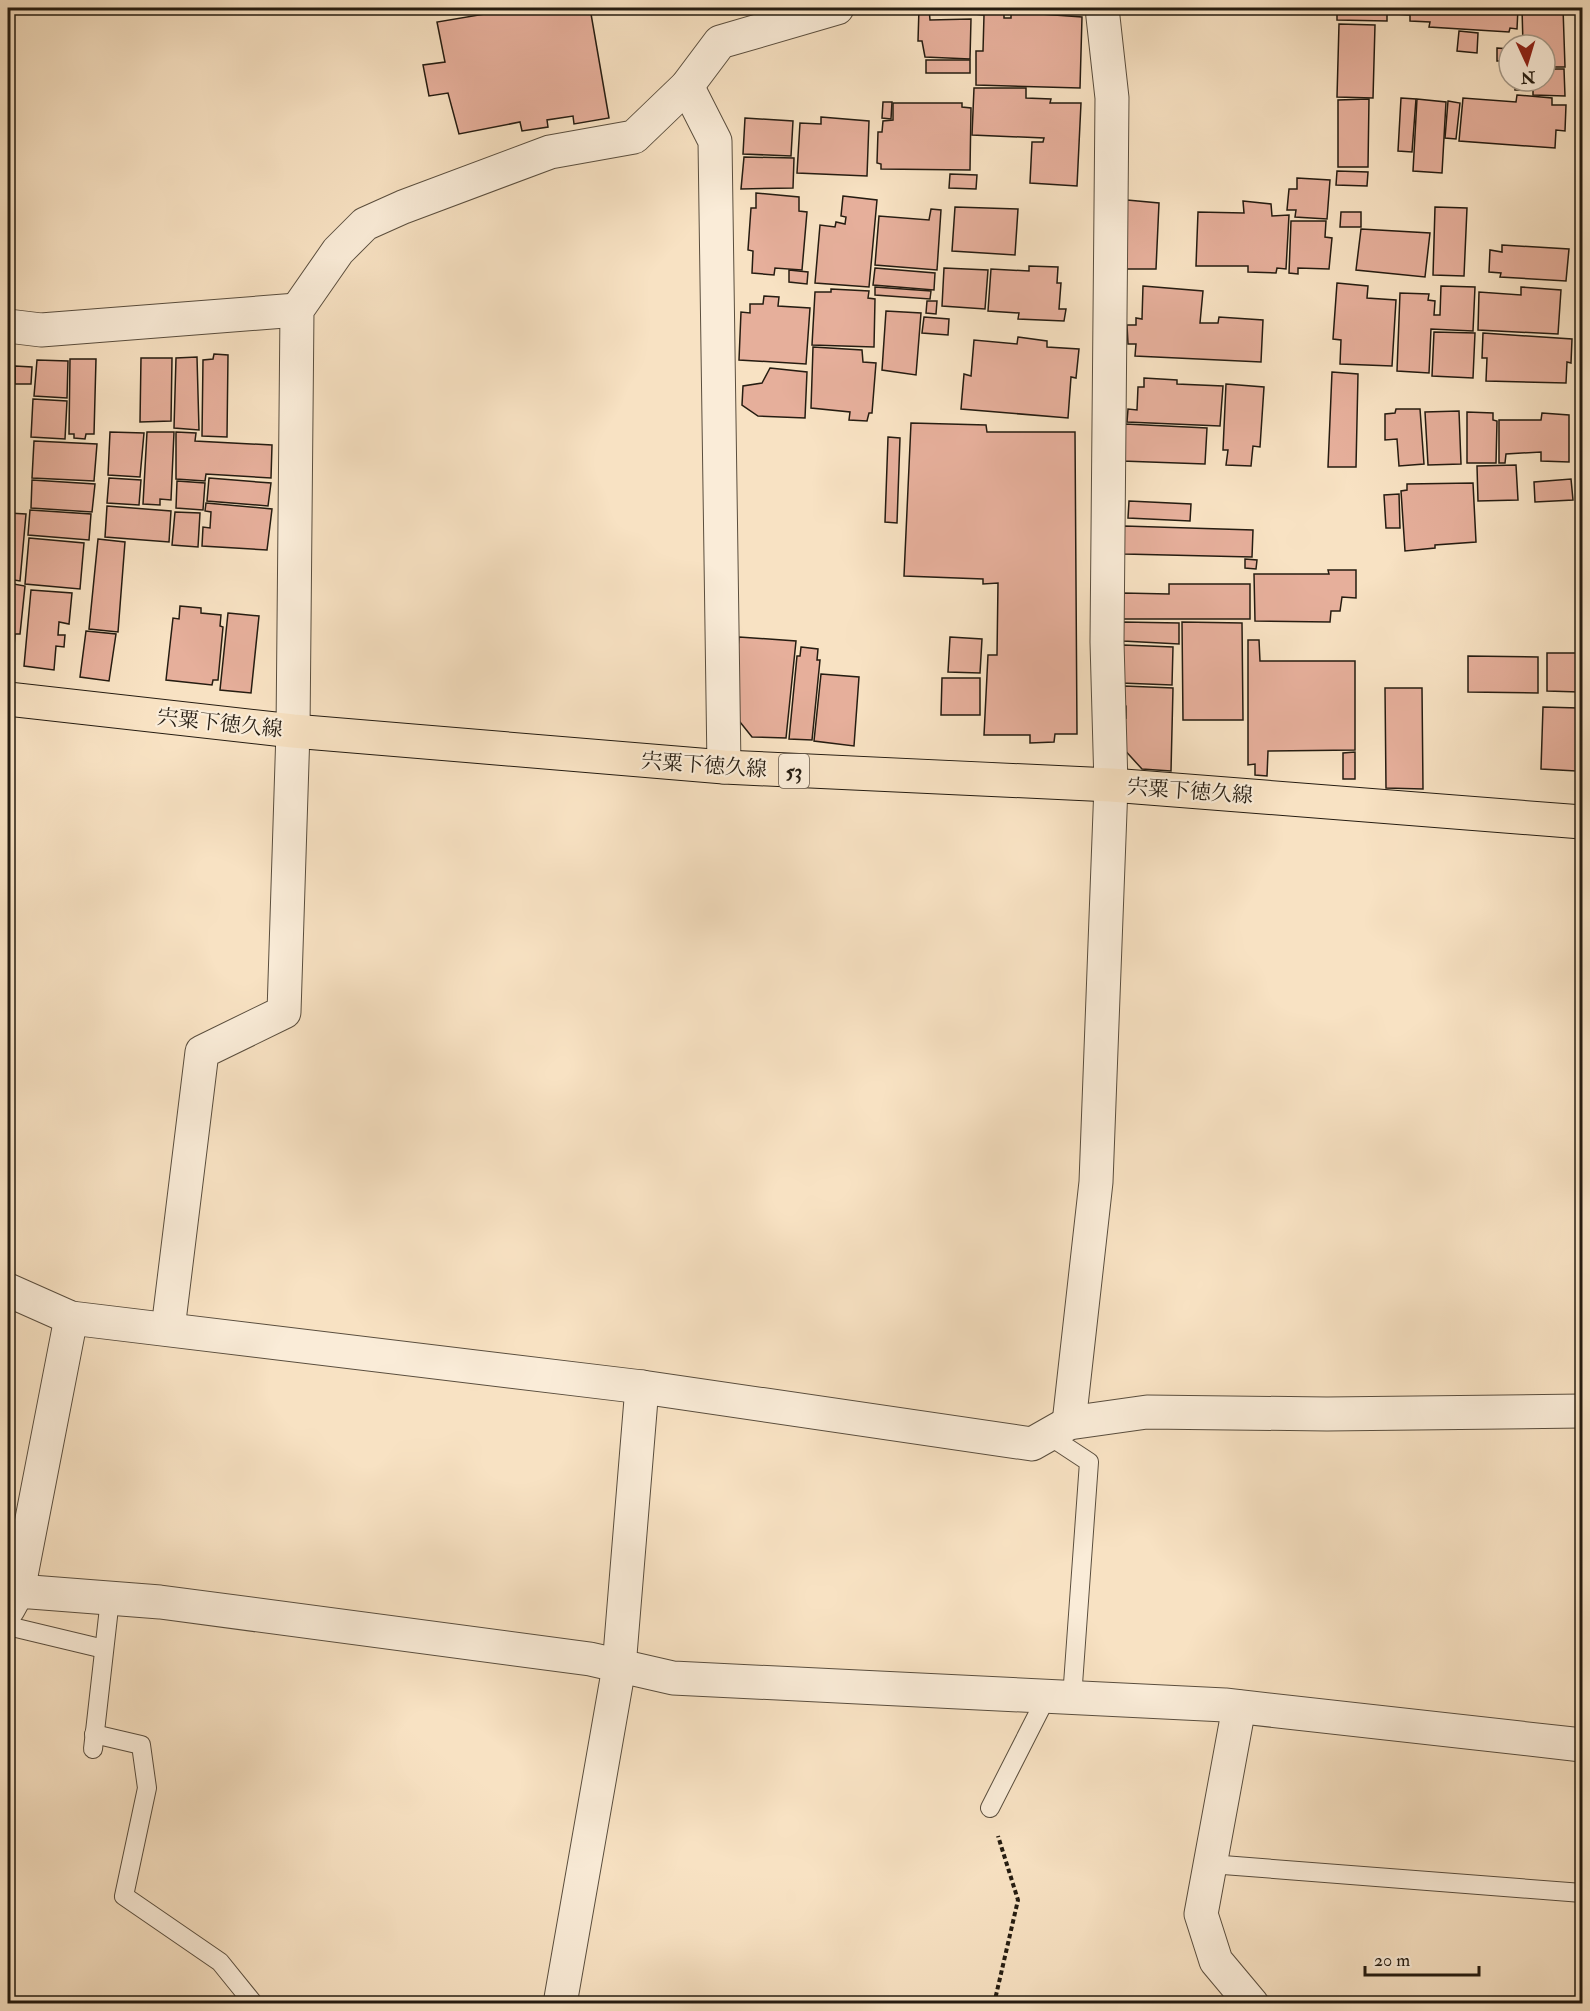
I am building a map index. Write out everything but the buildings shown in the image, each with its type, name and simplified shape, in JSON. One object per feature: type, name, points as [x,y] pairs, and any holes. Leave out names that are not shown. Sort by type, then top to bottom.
[{"type":"main road","name":"宍粟下徳久線","points":[[8,699],[293,731],[724,767],[1111,785],[1582,822]]},
{"type":"street","points":[[168,1329],[202,1052],[284,1012],[293,731],[297,310],[338,251],[365,224],[403,207],[550,152],[634,137],[687,86],[720,42],[837,8]]},
{"type":"street","points":[[1059,1429],[1096,1182],[1111,785],[1107,630],[1112,98],[1102,8]]},
{"type":"street","points":[[687,86],[715,141],[724,767]]},
{"type":"street","points":[[8,326],[40,330],[297,310]]},
{"type":"street","points":[[8,1290],[71,1318],[642,1387],[1032,1444],[1059,1429],[1147,1412],[1327,1414],[1582,1411]]},
{"type":"street","points":[[71,1318],[13,1600],[110,1599],[160,1602],[590,1659],[674,1678],[1239,1707],[1582,1745]]},
{"type":"street","points":[[560,2004],[619,1667],[642,1387]]},
{"type":"street","points":[[1239,1707],[1200,1914],[1216,1961],[1252,2004]]},
{"type":"lane","points":[[990,1809],[1059,1697],[1089,1462],[1059,1429]]},
{"type":"lane","points":[[110,1599],[94,1742],[141,1745],[147,1788],[124,1896],[220,1962],[254,2004]]},
{"type":"lane","points":[[8,1626],[104,1649]]},
{"type":"lane","points":[[1210,1864],[1582,1893]]},
{"type":"path","points":[[990,1809],[1018,1900],[994,2004]]}]
